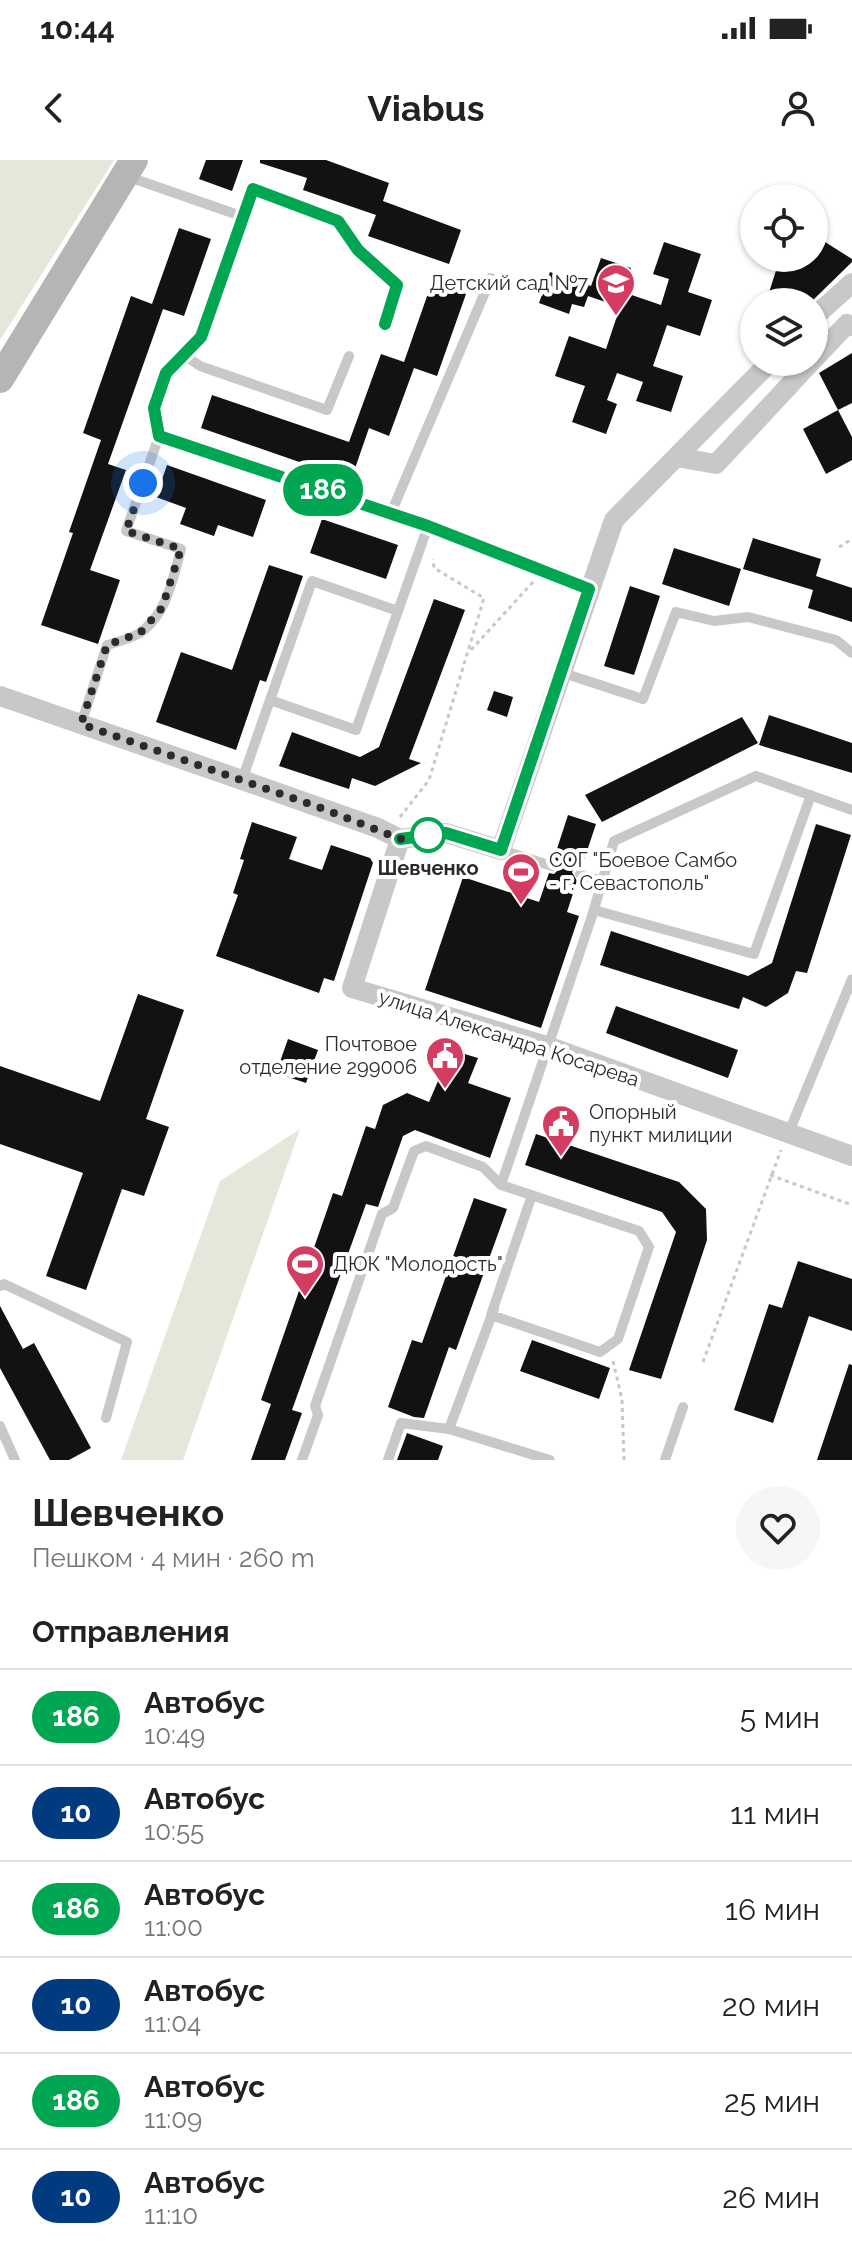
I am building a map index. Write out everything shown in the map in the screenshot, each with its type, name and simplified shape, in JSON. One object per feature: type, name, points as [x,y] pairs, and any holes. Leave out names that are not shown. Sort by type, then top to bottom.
[{"type":"street","points":[[0,379],[129,168]]},
{"type":"street","points":[[828,304],[852,283]]},
{"type":"street","points":[[828,344],[847,324],[852,326]]},
{"type":"street","points":[[0,696],[378,828],[396,832],[446,833],[501,850],[614,520],[756,376]]},
{"type":"street","points":[[676,457],[716,464],[798,376]]},
{"type":"street","name":"улица Александра Косарева","points":[[396,832],[352,988],[547,1046],[852,1156]]},
{"type":"lane","points":[[129,168],[244,217]]},
{"type":"lane","points":[[81,724],[107,645],[140,633],[162,608],[177,564],[181,549],[126,531],[159,436],[154,408],[166,373],[201,337],[253,189],[338,221],[358,250],[397,285],[385,324]]},
{"type":"lane","points":[[391,513],[491,278]]},
{"type":"lane","points":[[183,354],[200,366],[327,410],[349,356]]},
{"type":"lane","points":[[159,436],[428,526],[589,589]]},
{"type":"lane","points":[[270,700],[356,730],[428,526]]},
{"type":"lane","points":[[242,780],[312,581],[398,611]]},
{"type":"lane","points":[[563,673],[643,699],[676,612],[714,621],[748,617],[836,640],[852,653]]},
{"type":"lane","points":[[501,1185],[594,910],[614,841],[756,776],[852,810]]},
{"type":"lane","points":[[594,910],[754,954],[811,795]]},
{"type":"lane","points":[[501,850],[552,866]]},
{"type":"lane","points":[[580,874],[602,881]]},
{"type":"lane","points":[[789,1132],[852,979]]},
{"type":"lane","points":[[302,1460],[318,1415],[315,1406],[382,1214],[393,1208],[414,1151],[426,1146],[483,1167],[501,1185],[639,1231],[649,1247],[618,1339],[600,1352],[492,1312]]},
{"type":"lane","points":[[449,1429],[532,1195]]},
{"type":"lane","points":[[0,1286],[4,1284],[127,1342],[106,1418]]},
{"type":"lane","points":[[665,1460],[683,1407]]},
{"type":"lane","points":[[388,1460],[401,1423],[449,1429],[550,1460]]},
{"type":"lane","points":[[0,1426],[15,1460]]},
{"type":"path","points":[[839,547],[852,539]]},
{"type":"path","points":[[396,832],[429,780],[484,598],[434,568]]},
{"type":"path","points":[[468,653],[543,572]]},
{"type":"path","points":[[703,1362],[770,1175],[789,1132]]},
{"type":"path","points":[[770,1175],[852,1205]]},
{"type":"path","points":[[609,1345],[622,1400],[624,1460]]},
{"type":"shaded area","points":[[0,160],[114,160],[0,340]]},
{"type":"shaded area","points":[[300,1129],[183,1460],[121,1460],[220,1181]]},
{"type":"building","points":[[206,160],[243,160],[232,191],[199,179]]},
{"type":"building","points":[[260,160],[326,160],[389,183],[383,201],[461,230],[449,264],[368,236],[376,215],[303,190],[307,178],[260,163]]},
{"type":"building","points":[[179,228],[211,239],[184,316],[163,309],[108,464],[126,470],[90,570],[120,580],[98,644],[41,625],[101,440],[83,433],[131,296],[152,304]]},
{"type":"building","points":[[664,242],[701,254],[688,292],[712,300],[700,336],[667,325],[653,366],[683,376],[671,412],[636,401],[643,382],[617,373],[607,400],[617,404],[606,434],[572,422],[585,386],[555,376],[569,336],[606,349],[620,307],[588,296],[584,307],[572,304],[569,314],[539,303],[550,272],[591,286],[601,258],[631,268],[623,292],[661,305],[669,279],[653,274]]},
{"type":"building","points":[[828,244],[852,259],[825,288],[770,288],[776,272],[828,272]]},
{"type":"building","points":[[432,282],[466,294],[437,376],[414,368],[389,436],[369,428],[351,480],[201,428],[212,395],[349,442],[381,354],[404,362]]},
{"type":"building","points":[[852,353],[852,403],[838,410],[821,376],[828,376],[828,368]]},
{"type":"building","points":[[838,410],[852,437],[852,460],[826,474],[803,429]]},
{"type":"building","points":[[167,465],[266,500],[253,537],[218,525],[214,536],[180,524],[186,508],[156,497]]},
{"type":"building","points":[[322,519],[398,545],[386,579],[310,553]]},
{"type":"building","points":[[753,538],[821,559],[816,576],[852,588],[852,622],[808,608],[813,590],[743,569]]},
{"type":"building","points":[[674,548],[741,569],[729,606],[662,584]]},
{"type":"building","points":[[269,565],[303,576],[266,682],[260,680],[236,750],[156,722],[181,652],[232,670]]},
{"type":"building","points":[[630,586],[660,596],[634,675],[604,666]]},
{"type":"building","points":[[434,599],[465,610],[409,759],[421,763],[375,786],[352,778],[349,789],[279,766],[292,732],[360,757],[379,747]]},
{"type":"building","points":[[494,691],[513,697],[507,717],[487,710]]},
{"type":"building","points":[[769,715],[852,743],[852,773],[759,745]]},
{"type":"building","points":[[742,717],[758,743],[602,822],[585,795]]},
{"type":"building","points":[[568,815],[596,824],[582,866],[572,872],[577,881],[567,912],[579,916],[541,1028],[425,990],[463,877],[539,902],[549,873],[554,874],[559,869],[560,864],[554,858]]},
{"type":"building","points":[[252,822],[297,837],[289,859],[322,870],[331,845],[370,858],[373,863],[334,981],[324,978],[319,993],[216,956],[238,895],[233,893]]},
{"type":"building","points":[[816,824],[851,835],[807,973],[796,971],[788,993],[766,1007],[743,997],[739,1009],[600,965],[611,931],[748,976],[772,963]]},
{"type":"building","points":[[138,994],[184,1010],[146,1119],[169,1127],[144,1196],[122,1189],[86,1290],[46,1276],[83,1173],[0,1144],[0,1066],[100,1101]]},
{"type":"building","points":[[616,1006],[738,1050],[728,1078],[606,1033]]},
{"type":"building","points":[[288,1039],[318,1050],[306,1083],[276,1073]]},
{"type":"building","points":[[458,1052],[478,1058],[468,1083],[511,1098],[490,1158],[415,1130],[403,1136],[378,1207],[366,1204],[292,1410],[302,1413],[285,1460],[251,1460],[271,1404],[261,1400],[333,1193],[342,1196],[366,1126],[375,1129],[383,1105],[407,1093],[429,1102],[441,1074],[448,1076]]},
{"type":"building","points":[[536,1134],[679,1182],[706,1209],[707,1240],[661,1379],[629,1370],[676,1232],[662,1212],[525,1165]]},
{"type":"building","points":[[474,1198],[507,1209],[456,1350],[449,1347],[424,1418],[414,1417],[388,1407],[412,1340],[422,1343]]},
{"type":"building","points":[[798,1261],[852,1279],[852,1331],[809,1316],[773,1423],[734,1410],[769,1304],[782,1308]]},
{"type":"building","points":[[0,1306],[23,1349],[34,1343],[91,1448],[69,1460],[50,1460],[0,1368]]},
{"type":"building","points":[[532,1340],[610,1368],[599,1399],[520,1371]]},
{"type":"building","points":[[849,1364],[852,1365],[852,1460],[817,1460]]},
{"type":"building","points":[[407,1433],[443,1446],[438,1460],[397,1460]]},
{"type":"bus line","name":"186","points":[[385,324],[397,285],[358,250],[338,221],[253,189],[201,337],[166,373],[154,408],[159,436],[428,526],[589,589],[501,850],[446,833],[400,839]]},
{"type":"place","name":"Детский сад №7","points":[[616,317]]},
{"type":"place","name":"Шевченко","points":[[428,835]]},
{"type":"place","name":"СОГ \"Боевое Самбо - г. Севастополь\"","points":[[521,906]]},
{"type":"place","name":"Почтовое отделение 299006","points":[[445,1090]]},
{"type":"place","name":"Опорный пункт милиции","points":[[561,1158]]},
{"type":"place","name":"ДЮК \"Молодость\"","points":[[305,1298]]},
{"type":"route","points":[[143,483],[126,531],[181,549],[162,608],[140,633],[107,645],[81,724],[378,828],[400,839],[428,835]]}]
